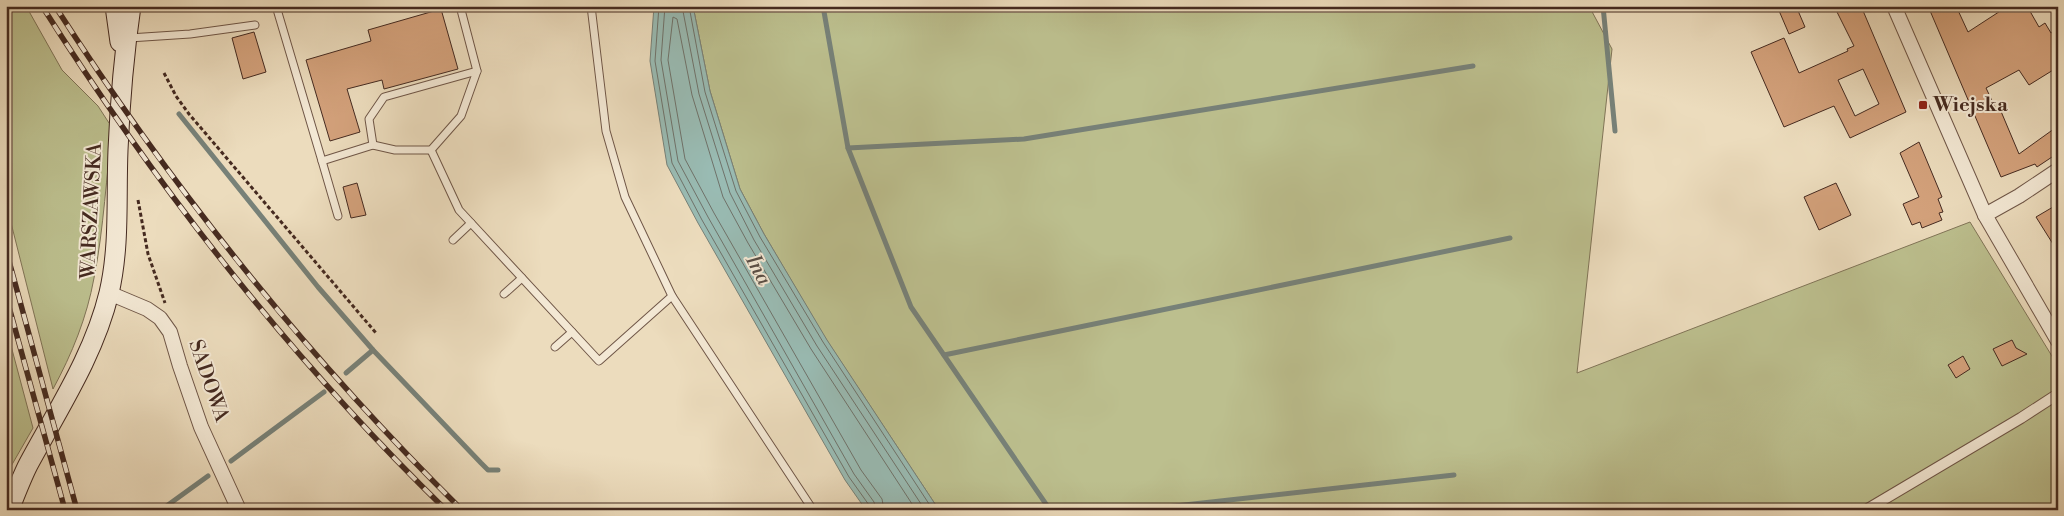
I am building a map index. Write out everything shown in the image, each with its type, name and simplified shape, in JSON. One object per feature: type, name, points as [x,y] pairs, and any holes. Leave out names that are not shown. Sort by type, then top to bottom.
[{"type":"main road","name":"WARSZAWSKA","points":[[115,6],[123,60]]},
{"type":"main road","name":"WARSZAWSKA","points":[[8,510],[27,466],[85,358],[101,320],[109,293],[118,228],[118,150],[123,60],[132,6]]},
{"type":"main road","name":"WARSZAWSKA","points":[[6,495],[27,466]]},
{"type":"street","points":[[1894,6],[1985,215],[2058,341]]},
{"type":"street","points":[[1985,215],[2019,196],[2058,170]]},
{"type":"street","name":"SADOWA","points":[[109,293],[147,309],[160,318],[170,332],[201,427],[239,510]]},
{"type":"street","points":[[1866,510],[2058,394]]},
{"type":"lane","points":[[276,6],[338,216]]},
{"type":"lane","points":[[322,160],[373,145],[396,150],[431,150],[460,116],[476,71],[460,6]]},
{"type":"lane","points":[[590,6],[606,131],[625,197],[672,296],[813,510]]},
{"type":"lane","points":[[126,38],[190,34],[255,25]]},
{"type":"lane","points":[[373,145],[369,119],[384,97],[476,71]]},
{"type":"lane","points":[[431,150],[459,210],[599,361],[672,296]]},
{"type":"lane","points":[[453,240],[471,223]]},
{"type":"lane","points":[[504,294],[522,278]]},
{"type":"lane","points":[[555,348],[572,332]]},
{"type":"path","points":[[164,73],[176,96],[189,114],[376,333]]},
{"type":"path","points":[[138,200],[148,254],[165,304]]},
{"type":"green space","points":[[6,6],[26,6],[62,70],[98,106],[109,123],[113,125],[100,240],[91,293],[78,335],[53,389],[6,203]]},
{"type":"green space","points":[[693,6],[1589,6],[1612,49],[1577,373],[1970,222],[2058,366],[2058,510],[939,510],[824,336],[740,189],[710,91]]},
{"type":"green space","points":[[6,327],[33,428],[6,475]]},
{"type":"water","name":"Ina","points":[[654,6],[693,6],[710,91],[740,189],[764,234],[827,340],[939,510],[866,510],[845,480],[698,223],[667,165],[650,61]]},
{"type":"building","points":[[1777,6],[1796,6],[1805,27],[1789,34]]},
{"type":"building","points":[[1834,6],[1861,6],[1906,112],[1850,138],[1834,106],[1784,127],[1751,52],[1784,38],[1799,73],[1848,51],[1847,49],[1854,46]],"holes":[[[1863,69],[1879,104],[1855,116],[1838,80]]]},
{"type":"building","points":[[1928,6],[1956,6],[1968,32],[2008,6],[2027,6],[2039,27],[2045,23],[2051,33],[2058,29],[2058,67],[2029,85],[2019,70],[1986,88],[1997,111],[2000,109],[2019,154],[2058,126],[2058,153],[2037,167],[2035,164],[2001,177]]},
{"type":"building","points":[[441,9],[458,69],[384,89],[382,80],[347,89],[360,132],[330,141],[306,60],[371,41],[368,30]]},
{"type":"building","points":[[254,32],[266,72],[243,79],[232,38]]},
{"type":"building","points":[[1919,142],[1942,197],[1938,199],[1943,212],[1939,213],[1942,220],[1922,228],[1920,222],[1912,225],[1903,204],[1919,197],[1900,153]]},
{"type":"building","points":[[357,183],[366,215],[351,218],[343,187]]},
{"type":"building","points":[[1836,183],[1851,215],[1819,230],[1804,197]]},
{"type":"building","points":[[2053,207],[2058,214],[2058,252],[2036,217]]},
{"type":"building","points":[[2012,340],[2016,348],[2027,354],[2002,366],[1993,349]]},
{"type":"building","points":[[1963,356],[1970,369],[1956,378],[1948,365]]},
{"type":"waterway","points":[[823,6],[848,148],[911,307],[1050,510]]},
{"type":"waterway","points":[[1603,6],[1615,131]]},
{"type":"waterway","points":[[848,148],[1024,139],[1473,66]]},
{"type":"waterway","points":[[179,114],[318,287],[373,350],[488,470],[498,470]]},
{"type":"waterway","points":[[944,355],[1510,238]]},
{"type":"waterway","points":[[346,373],[373,350]]},
{"type":"waterway","points":[[231,461],[324,392]]},
{"type":"waterway","points":[[1139,510],[1454,475]]},
{"type":"waterway","points":[[161,510],[208,476]]},
{"type":"railway","points":[[42,6],[132,141],[229,270],[334,393],[446,510]]},
{"type":"railway","points":[[55,6],[147,141],[245,270],[349,392],[462,510]]},
{"type":"railway","points":[[6,250],[77,510]]},
{"type":"railway","points":[[6,296],[65,510]]},
{"type":"place","name":"Wiejska","points":[[1923,105]]}]
